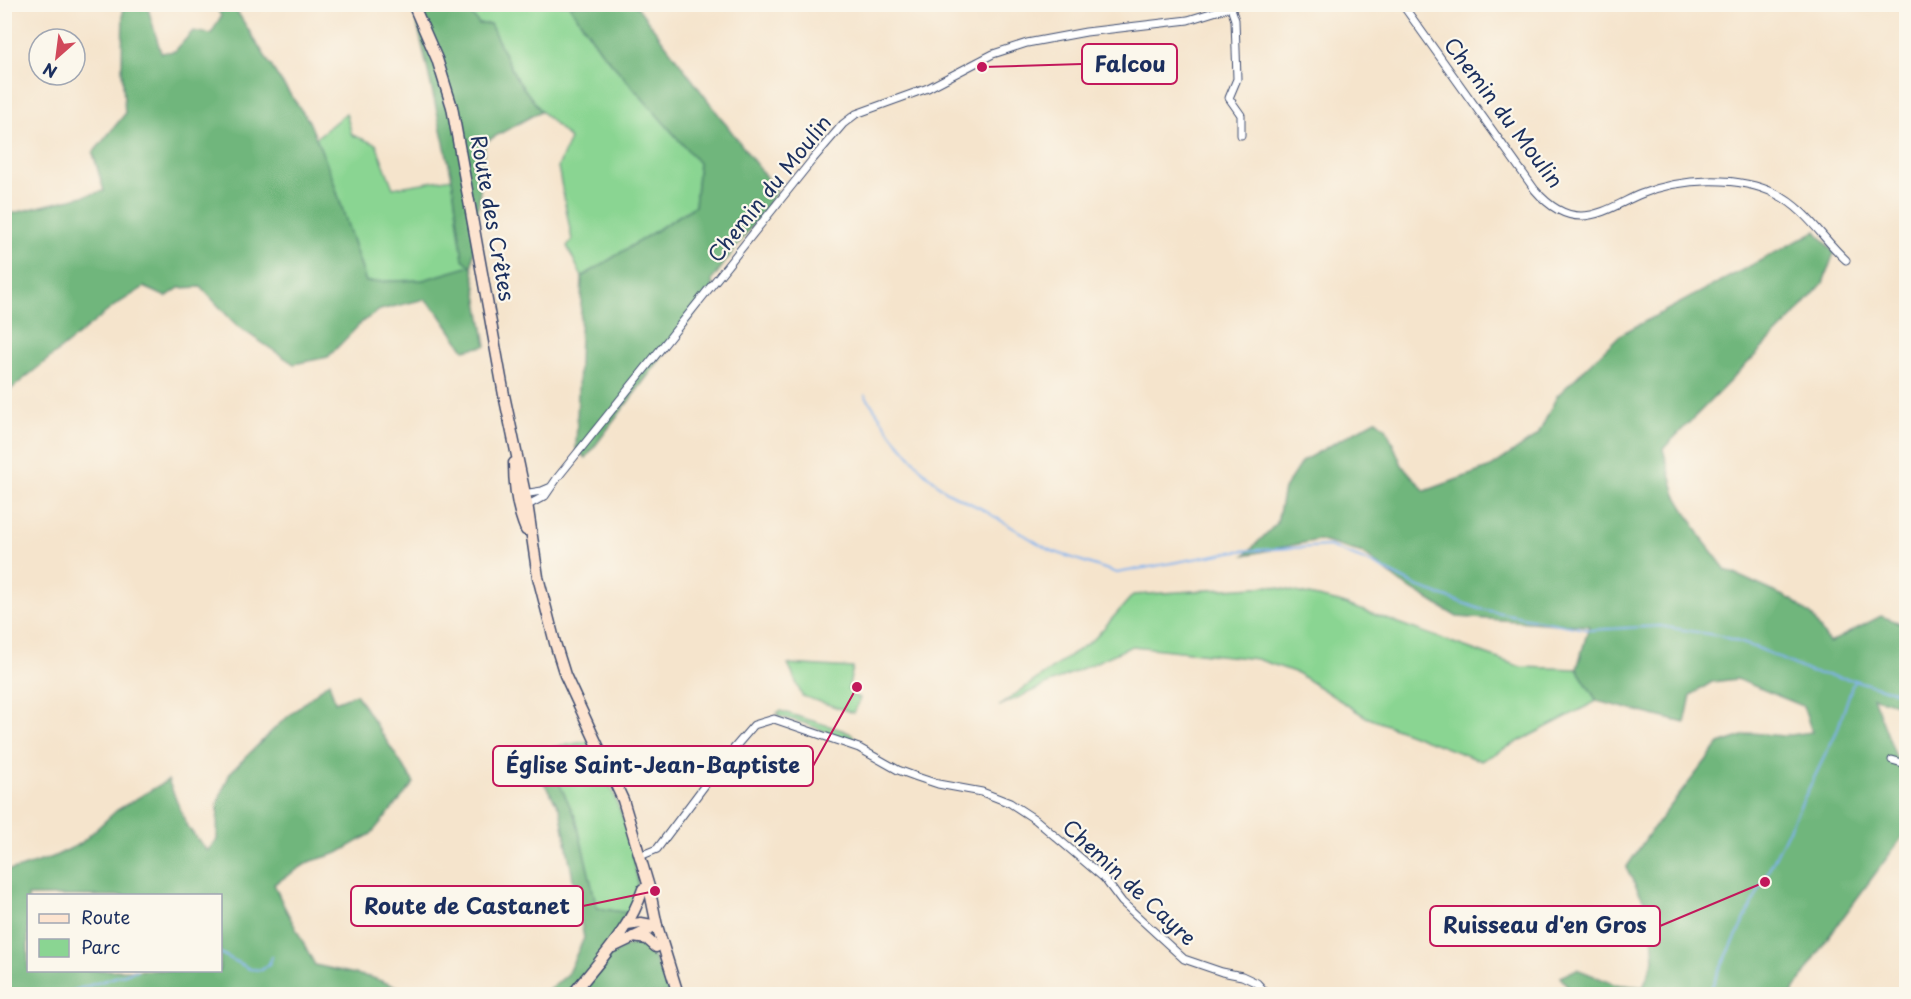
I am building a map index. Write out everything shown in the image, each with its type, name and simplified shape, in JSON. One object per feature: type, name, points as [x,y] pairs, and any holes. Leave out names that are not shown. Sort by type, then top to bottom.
[{"type":"street","name":"Route des Crêtes","points":[[413,4],[437,59],[452,107],[523,499],[555,643],[565,675],[623,800],[640,856],[657,947],[673,994]]},
{"type":"street","name":"Chemin du Moulin","points":[[523,499],[530,504],[545,496],[549,488],[807,166],[843,124],[856,114],[928,88],[993,54],[1027,43],[1102,29],[1188,20],[1231,9],[1240,4]]},
{"type":"street","name":"Chemin du Moulin","points":[[1402,4],[1535,190],[1552,207],[1567,214],[1584,216],[1667,186],[1723,181],[1748,183],[1777,194],[1791,203],[1815,225],[1846,260]]},
{"type":"street","points":[[1231,9],[1235,20],[1237,79],[1229,98],[1241,115],[1241,135]]},
{"type":"street","points":[[523,499],[549,488]]},
{"type":"street","name":"Chemin de Cayre","points":[[640,856],[657,849],[723,761],[754,725],[768,720],[787,722],[859,748],[898,770],[938,784],[982,792],[1010,803],[1036,820],[1104,878],[1122,902],[1184,959],[1242,976],[1257,983],[1267,994]]},
{"type":"street","points":[[1892,760],[1906,764]]},
{"type":"street","name":"Route des Crêtes","points":[[640,856],[643,889],[653,926],[678,994]]},
{"type":"street","points":[[573,994],[627,925],[636,910],[643,889]]},
{"type":"street","points":[[627,925],[637,923],[653,926]]},
{"type":"street","points":[[608,950],[653,926]]},
{"type":"street","points":[[633,937],[647,939],[657,947]]},
{"type":"street","points":[[1906,939],[1906,963]]},
{"type":"green space","points":[[123,5],[147,5],[161,53],[175,51],[193,31],[211,34],[221,16],[215,5],[233,5],[278,77],[309,121],[331,174],[366,282],[423,280],[471,266],[463,259],[452,178],[413,5],[464,5],[479,24],[490,24],[516,78],[541,111],[485,142],[472,266],[486,346],[464,350],[438,312],[425,299],[380,310],[362,322],[328,357],[294,364],[237,326],[201,287],[179,288],[166,297],[144,287],[114,306],[5,394],[5,215],[104,191],[93,153],[125,114],[122,69]]},
{"type":"green space","points":[[464,5],[569,5],[601,51],[699,162],[695,206],[582,277],[567,246],[572,240],[558,167],[570,139],[541,111],[516,78],[490,24],[479,24]]},
{"type":"green space","points":[[569,5],[636,5],[777,192],[712,280],[713,289],[586,458],[576,449],[582,277],[695,206],[699,163],[601,51]]},
{"type":"green space","points":[[346,113],[352,135],[376,144],[393,188],[452,178],[463,259],[472,266],[423,280],[366,282],[331,174],[316,138]]},
{"type":"green space","points":[[1816,231],[1834,253],[1823,283],[1793,317],[1663,449],[1676,495],[1703,540],[1726,570],[1792,600],[1812,616],[1829,643],[1881,616],[1906,625],[1906,707],[1873,697],[1901,770],[1906,807],[1906,832],[1824,943],[1792,994],[1574,994],[1560,977],[1577,969],[1614,984],[1643,987],[1654,959],[1650,912],[1626,868],[1651,831],[1719,744],[1752,733],[1783,736],[1812,732],[1803,706],[1737,679],[1712,682],[1691,695],[1685,723],[1597,701],[1577,669],[1589,626],[1457,617],[1401,583],[1363,553],[1318,540],[1245,555],[1277,523],[1284,489],[1302,461],[1376,420],[1386,428],[1402,465],[1425,491],[1491,467],[1538,435],[1557,396],[1621,334]]},
{"type":"green space","points":[[1270,586],[1339,602],[1521,667],[1577,669],[1597,701],[1481,761],[1366,717],[1297,673],[1257,659],[1132,646],[999,706],[1095,638],[1133,595]]},
{"type":"green space","points":[[788,664],[853,668],[848,689],[852,691],[851,695],[860,698],[854,713],[802,696]]},
{"type":"green space","points":[[329,682],[335,702],[356,694],[414,783],[371,834],[338,853],[309,862],[274,884],[315,965],[373,978],[417,994],[5,994],[5,871],[53,857],[80,844],[117,810],[168,780],[187,826],[207,851],[217,840],[218,802],[230,773],[277,726]]},
{"type":"green space","points":[[780,711],[842,730],[856,739],[852,742],[804,723],[778,716],[777,713]]},
{"type":"green space","points":[[589,741],[604,770],[623,818],[632,849],[639,888],[629,913],[597,908],[576,819],[543,749]]},
{"type":"green space","points":[[543,749],[576,819],[597,908],[629,913],[602,962],[626,946],[644,944],[655,960],[669,994],[544,994],[567,975],[584,938],[560,809],[528,757]]},
{"type":"waterway","points":[[865,395],[893,436],[923,471],[947,492],[982,509],[1049,550],[1117,573],[1237,551],[1329,546],[1369,562],[1423,589],[1480,609],[1590,630],[1660,626],[1721,636],[1760,649],[1810,672],[1906,693]]},
{"type":"waterway","points":[[1708,994],[1837,731],[1854,680]]},
{"type":"waterway","points":[[222,954],[250,969],[262,970],[269,964],[272,957]]},
{"type":"waterway","points":[[63,994],[131,972]]},
{"type":"place","name":"Falcou","points":[[982,67]]},
{"type":"place","name":"Église Saint-Jean-Baptiste","points":[[857,687]]},
{"type":"place","name":"Ruisseau d'en Gros","points":[[1765,882]]},
{"type":"place","name":"Route de Castanet","points":[[655,891]]}]
